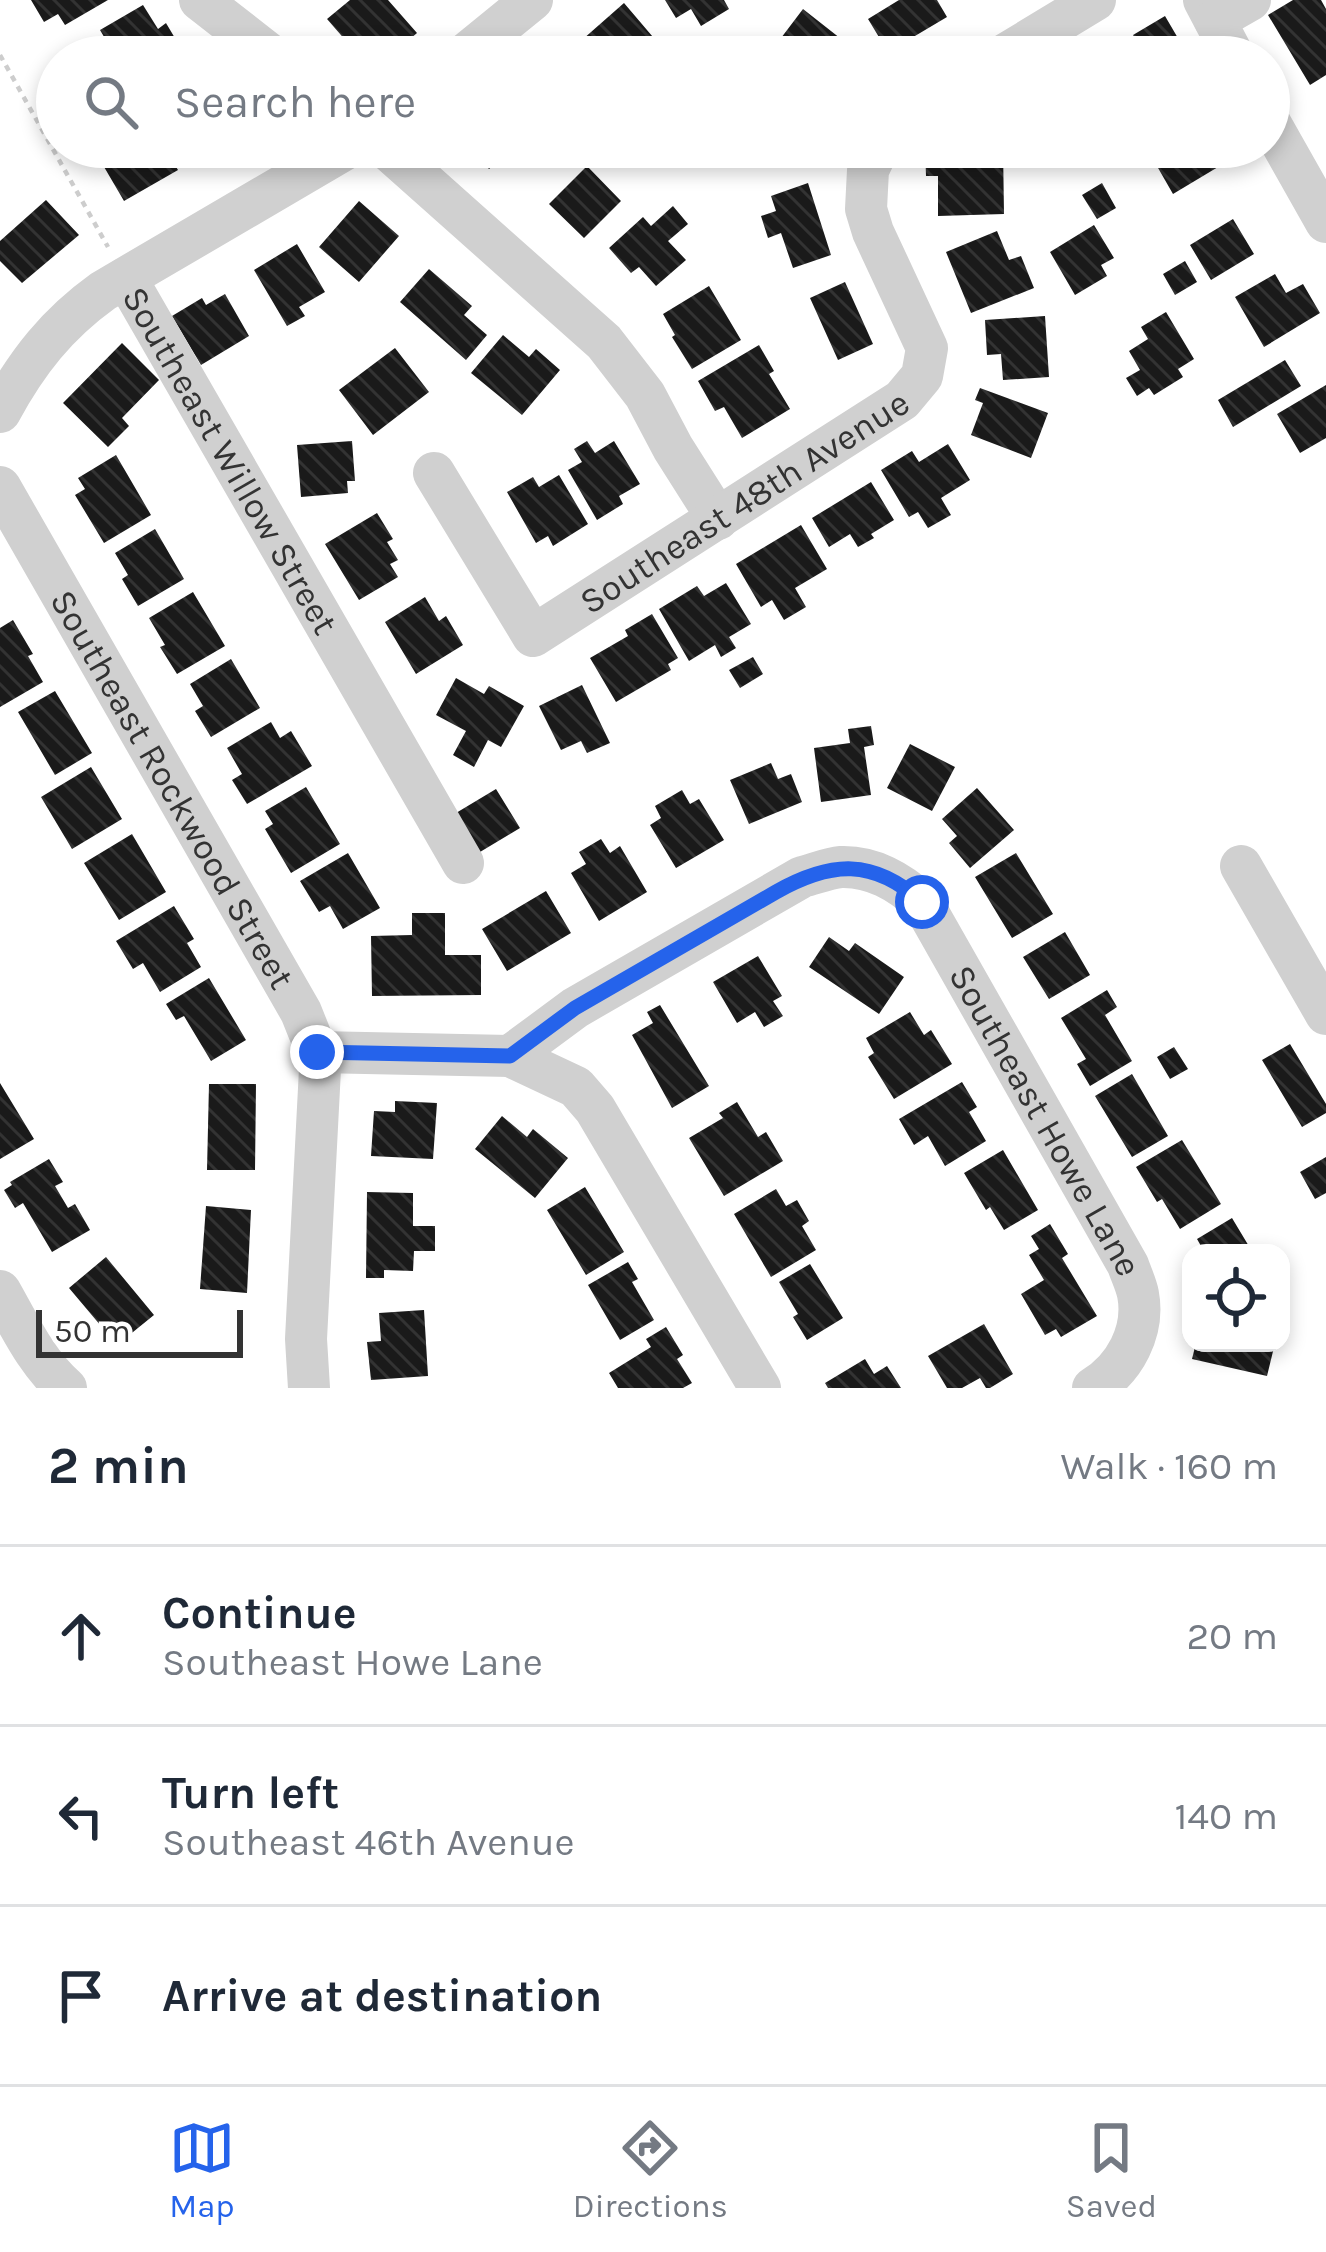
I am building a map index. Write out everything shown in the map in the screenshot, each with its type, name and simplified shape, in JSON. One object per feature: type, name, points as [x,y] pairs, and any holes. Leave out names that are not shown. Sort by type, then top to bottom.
[{"type":"street","points":[[200,0],[246,36]]},
{"type":"street","points":[[488,36],[532,0]]},
{"type":"street","points":[[1036,36],[1095,0]]},
{"type":"street","points":[[1290,158],[1326,222]]},
{"type":"street","points":[[0,412],[17,380],[59,326],[92,299],[313,168]]},
{"type":"street","points":[[409,168],[604,342],[645,395],[718,519]]},
{"type":"street","name":"Southeast 48th Avenue","points":[[434,473],[533,636],[902,400],[922,376],[927,348],[873,232],[866,209],[869,168]]},
{"type":"street","name":"Southeast Willow Street","points":[[126,278],[463,863]]},
{"type":"street","name":"Southeast Rockwood Street","points":[[0,487],[301,1012],[317,1052],[320,1069],[306,1339],[309,1388]]},
{"type":"street","points":[[1241,866],[1326,1014]]},
{"type":"street","name":"Southeast Howe Lane","points":[[510,1056],[575,1008],[802,877],[841,867],[880,873],[903,885],[922,902],[1128,1265],[1139,1296],[1138,1329],[1126,1359],[1094,1388]]},
{"type":"street","points":[[317,1052],[510,1056],[576,1087],[595,1109],[760,1388]]},
{"type":"street","points":[[0,1292],[35,1353],[66,1388]]},
{"type":"path","name":"Southeast Willow Street","points":[[0,55],[36,119]]},
{"type":"path","name":"Southeast Willow Street","points":[[64,168],[126,278]]},
{"type":"building","points":[[31,0],[108,0],[65,25],[58,14],[44,22]]},
{"type":"building","points":[[350,0],[388,0],[417,33],[342,36],[327,19]]},
{"type":"building","points":[[665,0],[724,0],[729,9],[701,26],[691,9],[676,18]]},
{"type":"building","points":[[899,0],[937,0],[947,17],[915,36],[878,36],[868,19]]},
{"type":"building","points":[[1293,0],[1321,0],[1326,9],[1326,75],[1310,85],[1290,52],[1290,36],[1281,36],[1268,15]]},
{"type":"building","points":[[624,3],[652,36],[586,36]]},
{"type":"building","points":[[143,5],[158,29],[166,23],[174,36],[104,36],[100,30]]},
{"type":"building","points":[[803,9],[837,36],[783,36]]},
{"type":"building","points":[[1165,16],[1177,36],[1134,36]]},
{"type":"building","points":[[105,168],[178,170],[124,201]]},
{"type":"building","points":[[585,168],[621,201],[584,238],[549,204]]},
{"type":"building","points":[[926,168],[1003,168],[1004,214],[938,216],[938,176],[926,176]]},
{"type":"building","points":[[1158,168],[1216,168],[1173,194]]},
{"type":"building","points":[[808,183],[831,255],[793,268],[781,233],[768,238],[761,216],[776,211],[771,196]]},
{"type":"building","points":[[1102,183],[1116,208],[1097,219],[1082,195]]},
{"type":"building","points":[[46,200],[79,235],[22,283],[0,261],[0,241]]},
{"type":"building","points":[[359,201],[399,236],[359,282],[319,247]]},
{"type":"building","points":[[673,206],[688,224],[668,241],[686,260],[656,286],[639,267],[631,273],[609,248],[643,217],[651,226]]},
{"type":"building","points":[[1233,219],[1254,254],[1211,280],[1190,245]]},
{"type":"building","points":[[1094,225],[1114,258],[1101,265],[1107,276],[1075,295],[1050,252]]},
{"type":"building","points":[[997,231],[1009,260],[1021,256],[1034,288],[971,313],[946,252]]},
{"type":"building","points":[[297,244],[325,292],[299,307],[305,316],[287,326],[254,270]]},
{"type":"building","points":[[1185,261],[1197,282],[1175,295],[1163,274]]},
{"type":"building","points":[[429,269],[472,306],[464,315],[487,335],[466,360],[400,302]]},
{"type":"building","points":[[1275,274],[1286,293],[1303,284],[1320,313],[1264,347],[1235,297]]},
{"type":"building","points":[[845,282],[873,344],[838,360],[810,298]]},
{"type":"building","points":[[709,286],[741,340],[692,369],[663,314]]},
{"type":"building","points":[[225,294],[249,336],[201,365],[172,316],[202,298],[206,305]]},
{"type":"building","points":[[1166,312],[1194,359],[1178,369],[1183,377],[1154,395],[1149,388],[1137,396],[1126,378],[1140,370],[1129,351],[1148,339],[1141,327]]},
{"type":"building","points":[[1045,316],[1049,377],[1003,380],[1001,354],[987,355],[985,320]]},
{"type":"building","points":[[503,335],[529,357],[536,349],[560,370],[522,415],[471,373]]},
{"type":"building","points":[[122,343],[159,380],[122,418],[129,426],[108,447],[63,403]]},
{"type":"building","points":[[759,345],[774,371],[769,374],[790,409],[742,438],[724,407],[715,411],[698,381]]},
{"type":"building","points":[[395,348],[429,392],[373,435],[339,390]]},
{"type":"building","points":[[1285,360],[1301,386],[1233,427],[1218,400]]},
{"type":"building","points":[[1326,385],[1326,438],[1300,453],[1277,414]]},
{"type":"building","points":[[980,388],[1048,413],[1031,458],[971,435],[983,403],[975,400]]},
{"type":"building","points":[[352,441],[355,481],[347,481],[348,493],[301,497],[297,445]]},
{"type":"building","points":[[587,441],[595,453],[614,441],[640,484],[619,496],[623,504],[597,520],[568,470],[582,462],[574,449]]},
{"type":"building","points":[[948,444],[970,480],[941,498],[951,515],[928,528],[918,512],[909,517],[881,470],[912,451],[919,462]]},
{"type":"building","points":[[116,455],[151,515],[104,543],[75,495],[85,489],[78,478]]},
{"type":"building","points":[[559,475],[588,524],[553,546],[548,536],[536,543],[507,492],[533,477],[539,487]]},
{"type":"building","points":[[871,482],[894,520],[858,547],[850,534],[829,547],[812,518]]},
{"type":"building","points":[[377,513],[393,539],[387,542],[398,560],[390,564],[398,577],[359,600],[325,544]]},
{"type":"building","points":[[801,525],[827,569],[795,588],[806,607],[784,620],[772,600],[761,607],[736,564]]},
{"type":"building","points":[[155,529],[184,579],[138,606],[122,579],[128,575],[115,553]]},
{"type":"building","points":[[726,583],[751,624],[729,637],[736,648],[721,657],[715,645],[689,661],[659,609],[697,586],[704,596]]},
{"type":"building","points":[[193,592],[225,646],[177,674],[149,618]]},
{"type":"building","points":[[425,597],[439,621],[446,616],[463,645],[416,674],[385,622]]},
{"type":"building","points":[[652,614],[678,658],[668,664],[671,670],[616,702],[590,658],[628,636],[625,630]]},
{"type":"building","points":[[13,620],[43,682],[0,707],[0,628]]},
{"type":"building","points":[[753,657],[763,674],[740,688],[729,670]]},
{"type":"building","points":[[231,659],[260,708],[211,737],[195,711],[203,706],[190,684]]},
{"type":"building","points":[[456,678],[484,694],[489,686],[524,706],[501,747],[488,740],[474,767],[453,755],[466,731],[436,715]]},
{"type":"building","points":[[582,685],[610,743],[587,753],[581,741],[561,750],[539,706]]},
{"type":"building","points":[[55,691],[92,753],[55,775],[18,712]]},
{"type":"building","points":[[271,722],[280,738],[291,731],[312,766],[247,804],[232,780],[242,774],[227,748]]},
{"type":"building","points":[[871,726],[874,745],[864,747],[871,795],[821,802],[814,748],[850,743],[848,729]]},
{"type":"building","points":[[910,744],[955,767],[932,811],[887,788]]},
{"type":"building","points":[[771,763],[778,779],[791,774],[802,802],[749,824],[730,780]]},
{"type":"building","points":[[91,767],[122,819],[72,849],[41,797]]},
{"type":"building","points":[[306,787],[340,844],[291,873],[265,829],[273,824],[265,811]]},
{"type":"building","points":[[977,788],[1014,830],[970,868],[949,843],[957,836],[942,819]]},
{"type":"building","points":[[496,789],[520,828],[480,852],[456,813]]},
{"type":"building","points":[[682,790],[690,804],[699,799],[724,840],[676,868],[650,825],[661,818],[655,806]]},
{"type":"building","points":[[132,834],[166,892],[119,920],[84,863]]},
{"type":"building","points":[[601,839],[610,853],[620,846],[647,892],[599,921],[571,873],[586,864],[579,852]]},
{"type":"building","points":[[348,853],[380,908],[343,929],[330,906],[319,912],[300,881]]},
{"type":"building","points":[[1016,853],[1053,914],[1012,938],[975,877]]},
{"type":"building","points":[[546,891],[571,933],[507,971],[482,929]]},
{"type":"building","points":[[174,906],[194,939],[187,943],[201,967],[160,992],[143,963],[133,969],[116,941]]},
{"type":"building","points":[[412,913],[445,913],[445,955],[481,955],[481,995],[372,996],[371,936],[412,935]]},
{"type":"building","points":[[1065,932],[1090,975],[1049,999],[1023,957]]},
{"type":"building","points":[[829,937],[849,951],[855,943],[904,977],[879,1014],[809,967]]},
{"type":"building","points":[[758,956],[782,996],[773,1001],[783,1016],[764,1027],[755,1012],[737,1023],[713,982]]},
{"type":"building","points":[[209,978],[246,1040],[211,1061],[184,1016],[176,1020],[166,1004]]},
{"type":"building","points":[[1107,990],[1117,1007],[1105,1015],[1132,1061],[1090,1086],[1077,1064],[1086,1059],[1061,1018]]},
{"type":"building","points":[[660,1005],[709,1086],[672,1108],[632,1035],[653,1023],[647,1012]]},
{"type":"building","points":[[910,1012],[924,1035],[931,1030],[952,1064],[894,1099],[868,1057],[874,1053],[866,1038]]},
{"type":"building","points":[[1290,1044],[1326,1104],[1326,1113],[1302,1127],[1262,1060]]},
{"type":"building","points":[[1174,1047],[1188,1069],[1170,1079],[1157,1057]]},
{"type":"building","points":[[1132,1074],[1168,1136],[1132,1157],[1095,1096]]},
{"type":"building","points":[[962,1082],[977,1107],[969,1112],[986,1141],[945,1166],[928,1136],[914,1145],[899,1119]]},
{"type":"building","points":[[0,1083],[34,1139],[0,1159]]},
{"type":"building","points":[[209,1084],[256,1084],[255,1170],[207,1170]]},
{"type":"building","points":[[395,1101],[437,1103],[433,1159],[371,1156],[374,1111],[395,1112]]},
{"type":"building","points":[[737,1102],[758,1137],[766,1132],[783,1161],[724,1196],[689,1138],[723,1118],[719,1113]]},
{"type":"building","points":[[502,1116],[527,1137],[533,1129],[568,1158],[535,1198],[475,1149]]},
{"type":"building","points":[[1182,1140],[1221,1204],[1180,1229],[1136,1167]]},
{"type":"building","points":[[1003,1150],[1038,1210],[1004,1230],[964,1173]]},
{"type":"building","points":[[1326,1157],[1326,1193],[1315,1199],[1300,1172]]},
{"type":"building","points":[[49,1159],[63,1182],[55,1186],[68,1208],[75,1204],[90,1230],[52,1252],[23,1203],[15,1208],[4,1190]]},
{"type":"building","points":[[585,1187],[624,1252],[586,1275],[547,1210]]},
{"type":"building","points":[[776,1189],[786,1206],[797,1200],[809,1221],[802,1226],[816,1250],[771,1277],[734,1214]]},
{"type":"building","points":[[367,1192],[413,1193],[413,1226],[435,1226],[435,1251],[414,1251],[413,1271],[384,1270],[384,1278],[366,1278]]},
{"type":"building","points":[[206,1206],[251,1210],[247,1293],[200,1289]]},
{"type":"building","points":[[1232,1218],[1248,1244],[1200,1244],[1197,1239]]},
{"type":"building","points":[[1050,1224],[1068,1254],[1062,1258],[1097,1316],[1061,1337],[1056,1329],[1045,1335],[1021,1294],[1044,1280],[1029,1255],[1039,1249],[1031,1236]]},
{"type":"building","points":[[106,1257],[154,1315],[117,1345],[69,1288]]},
{"type":"building","points":[[628,1262],[638,1279],[632,1282],[654,1320],[620,1340],[588,1285]]},
{"type":"building","points":[[810,1264],[843,1318],[807,1340],[779,1282]]},
{"type":"building","points":[[424,1310],[428,1376],[371,1380],[367,1342],[381,1341],[379,1313]]},
{"type":"building","points":[[984,1324],[1013,1374],[990,1388],[980,1378],[962,1388],[947,1388],[928,1356]]},
{"type":"building","points":[[666,1327],[683,1355],[677,1359],[692,1383],[683,1388],[618,1388],[609,1373],[651,1347],[646,1339]]},
{"type":"building","points":[[1194,1352],[1273,1352],[1267,1376],[1192,1359]]},
{"type":"building","points":[[865,1359],[874,1374],[887,1366],[901,1388],[828,1388],[825,1383]]},
{"type":"route","points":[[317,1052],[510,1056],[575,1008],[802,877],[841,867],[880,873],[922,902]]}]
